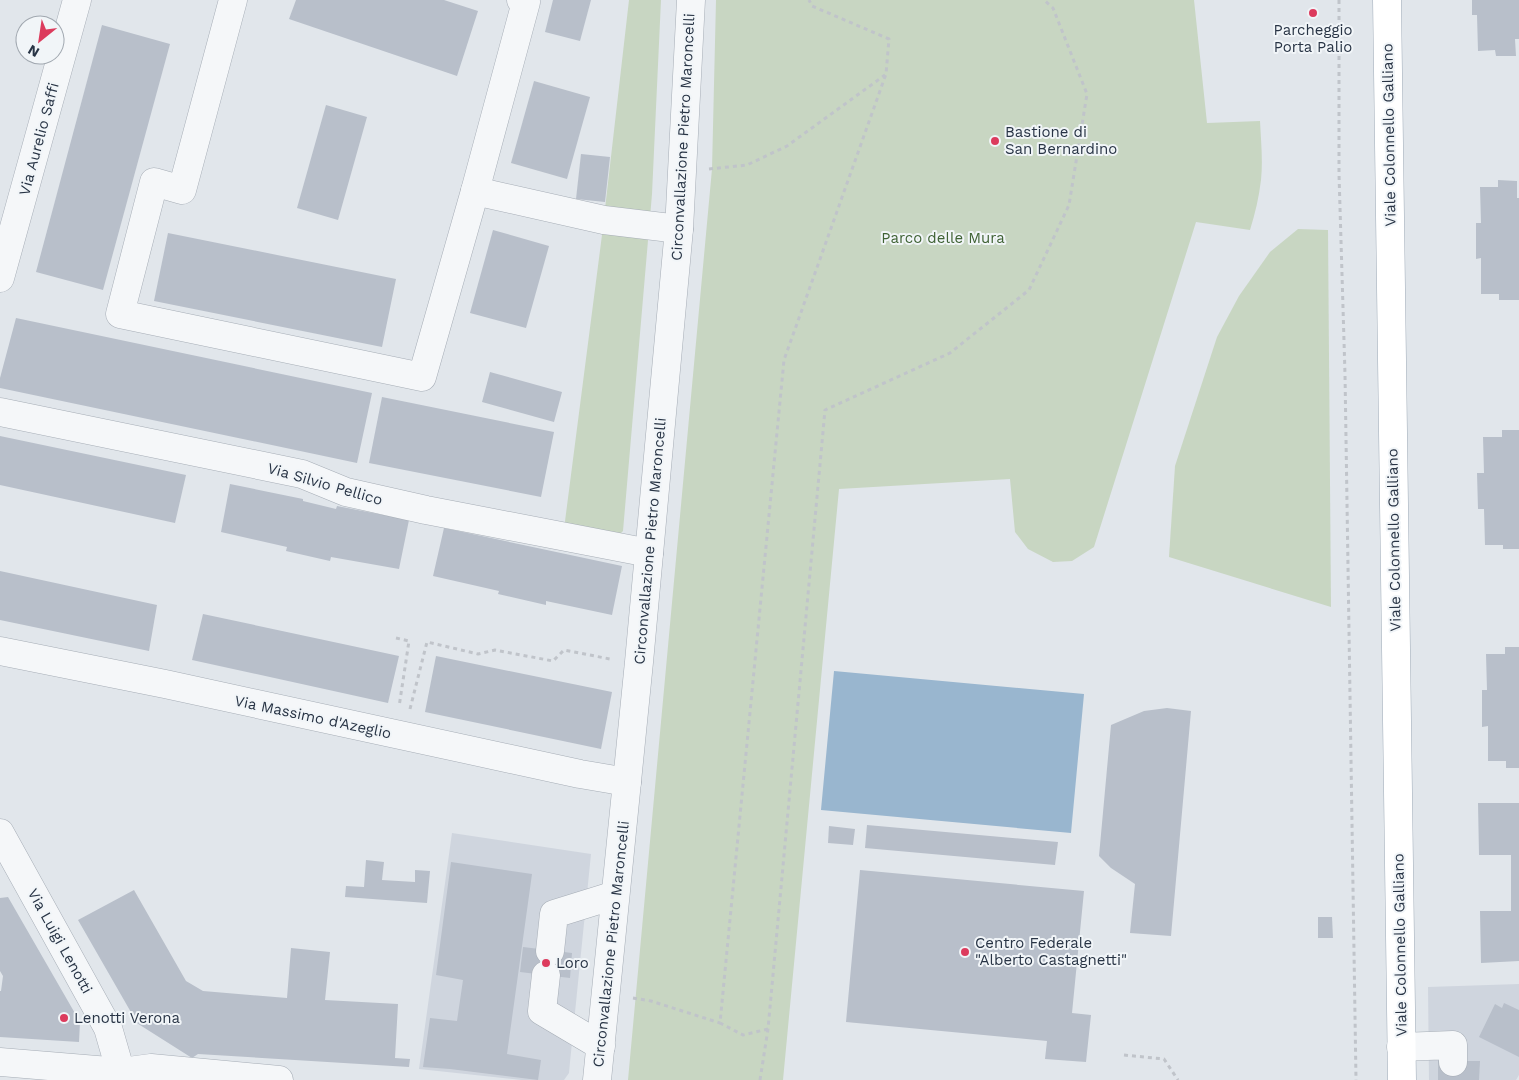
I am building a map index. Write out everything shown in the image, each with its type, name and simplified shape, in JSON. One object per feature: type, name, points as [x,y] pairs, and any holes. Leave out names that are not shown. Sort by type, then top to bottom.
[{"type":"main road","name":"Viale Colonnello Galliano","points":[[1387,0],[1402,1080]]},
{"type":"street","name":"Via Aurelio Saffi","points":[[0,278],[77,0]]},
{"type":"street","points":[[234,0],[182,190],[154,182],[120,314],[422,376],[526,2],[521,0]]},
{"type":"street","name":"Circonvallazione Pietro Maroncelli","points":[[597,1080],[650,553],[679,229],[691,0]]},
{"type":"street","points":[[475,191],[604,220],[679,229]]},
{"type":"street","name":"Via Silvio Pellico","points":[[0,412],[302,474],[355,494],[650,553]]},
{"type":"street","name":"Via Massimo d'Azeglio","points":[[0,651],[165,684],[580,774],[627,782]]},
{"type":"street","name":"Via Luigi Lenotti","points":[[0,833],[108,1028],[122,1076]]},
{"type":"street","points":[[600,1046],[542,1011],[554,914],[616,895]]},
{"type":"street","points":[[1401,1047],[1453,1045],[1453,1062]]},
{"type":"street","points":[[0,1062],[122,1076],[152,1068],[279,1080]]},
{"type":"path","points":[[720,1023],[784,360],[886,74],[889,39],[812,6],[809,0]]},
{"type":"path","points":[[760,1080],[768,1029],[825,410],[950,353],[1028,290],[1069,205],[1087,94],[1053,8],[1044,0]]},
{"type":"path","points":[[1339,0],[1339,174],[1345,374],[1356,1080]]},
{"type":"path","points":[[708,169],[748,165],[786,146],[886,74]]},
{"type":"path","points":[[396,638],[410,641],[398,713]]},
{"type":"path","points":[[409,715],[427,642],[478,654],[495,650],[553,662],[564,650],[618,660]]},
{"type":"path","points":[[633,998],[651,1001],[720,1023],[743,1034],[768,1029]]},
{"type":"path","points":[[1124,1055],[1164,1059],[1178,1080]]},
{"type":"shaded area","points":[[452,833],[591,854],[569,1073],[564,1080],[522,1080],[419,1069]]},
{"type":"shaded area","points":[[1519,984],[1519,1075],[1516,1080],[1429,1080],[1428,987]]},
{"type":"green space","points":[[629,0],[661,0],[652,194],[623,531],[619,535],[564,529],[602,235]]},
{"type":"green space","name":"Parco delle Mura","points":[[716,0],[1194,0],[1207,123],[1260,121],[1261,180],[1250,230],[1196,222],[1094,547],[1072,561],[1053,562],[1028,549],[1015,532],[1010,479],[839,489],[783,1080],[628,1080],[712,169]]},
{"type":"green space","points":[[1298,229],[1328,230],[1331,607],[1169,557],[1175,466],[1217,337],[1239,296],[1270,252]]},
{"type":"water","points":[[834,671],[1084,694],[1071,833],[821,810]]},
{"type":"building","points":[[296,0],[444,0],[478,11],[457,76],[289,19]]},
{"type":"building","points":[[553,0],[591,0],[580,41],[545,32]]},
{"type":"building","points":[[1472,0],[1519,0],[1519,39],[1515,39],[1516,56],[1496,56],[1495,50],[1478,51],[1477,15],[1472,15]]},
{"type":"building","points":[[102,25],[170,44],[103,290],[36,272]]},
{"type":"building","points":[[534,81],[590,97],[567,179],[511,163]]},
{"type":"building","points":[[326,105],[367,117],[338,220],[297,208]]},
{"type":"building","points":[[581,154],[610,157],[605,202],[576,199]]},
{"type":"building","points":[[1498,180],[1517,181],[1517,198],[1519,198],[1519,300],[1499,300],[1499,294],[1481,294],[1481,258],[1476,259],[1476,223],[1481,223],[1480,187],[1498,187]]},
{"type":"building","points":[[493,230],[549,246],[526,328],[470,313]]},
{"type":"building","points":[[168,233],[396,279],[382,347],[154,301]]},
{"type":"building","points":[[16,318],[372,393],[357,463],[0,388],[0,378]]},
{"type":"building","points":[[490,372],[562,392],[554,422],[482,402]]},
{"type":"building","points":[[382,397],[554,432],[541,497],[369,463]]},
{"type":"building","points":[[1502,430],[1519,430],[1519,549],[1503,549],[1503,545],[1485,545],[1484,509],[1478,509],[1477,473],[1484,473],[1483,437],[1502,437]]},
{"type":"building","points":[[0,436],[186,475],[175,523],[0,485]]},
{"type":"building","points":[[230,484],[303,499],[303,501],[336,509],[337,506],[409,520],[399,569],[331,557],[330,561],[286,551],[287,547],[221,532]]},
{"type":"building","points":[[444,528],[622,566],[612,615],[546,601],[546,605],[498,594],[499,591],[433,576]]},
{"type":"building","points":[[0,571],[157,605],[149,651],[0,620]]},
{"type":"building","points":[[203,614],[399,656],[388,703],[192,660]]},
{"type":"building","points":[[1505,647],[1519,647],[1519,768],[1506,768],[1506,761],[1488,761],[1488,726],[1482,727],[1482,690],[1487,690],[1486,654],[1505,654]]},
{"type":"building","points":[[436,656],[612,692],[601,749],[425,712]]},
{"type":"building","points":[[1167,708],[1191,711],[1171,936],[1130,933],[1135,884],[1111,868],[1099,856],[1111,725],[1144,711]]},
{"type":"building","points":[[1478,803],[1519,803],[1519,961],[1481,963],[1480,911],[1511,911],[1511,855],[1479,855]]},
{"type":"building","points":[[867,825],[1058,842],[1055,865],[865,848]]},
{"type":"building","points":[[829,826],[855,829],[853,845],[828,843]]},
{"type":"building","points":[[366,860],[384,862],[382,880],[415,882],[415,870],[430,871],[427,903],[345,897],[346,886],[364,887]]},
{"type":"building","points":[[451,862],[532,874],[507,1054],[541,1060],[538,1080],[423,1067],[430,1018],[457,1021],[463,980],[436,975]]},
{"type":"building","name":"Centro Federale \"Alberto Castagnetti\"","points":[[860,870],[1084,891],[1072,1013],[1091,1015],[1086,1062],[1045,1059],[1047,1041],[846,1022]]},
{"type":"building","points":[[134,890],[186,981],[203,991],[287,998],[291,948],[330,952],[325,1000],[398,1004],[395,1058],[410,1059],[409,1067],[198,1054],[192,1058],[132,1020],[132,1014],[78,920]]},
{"type":"building","points":[[8,897],[80,1022],[79,1042],[0,1037],[0,991],[3,976],[0,971],[0,898]]},
{"type":"building","points":[[1318,917],[1332,917],[1333,938],[1318,938]]},
{"type":"building","points":[[523,947],[572,953],[570,978],[520,972]]},
{"type":"building","points":[[1504,1003],[1519,1010],[1519,1057],[1479,1037],[1495,1004],[1502,1008]]},
{"type":"building","points":[[1438,1061],[1480,1061],[1479,1080],[1438,1080]]},
{"type":"place","name":"Parcheggio Porta Palio","points":[[1313,13]]},
{"type":"place","name":"Bastione di San Bernardino","points":[[995,141]]},
{"type":"place","name":"Centro Federale \"Alberto Castagnetti\"","points":[[965,952]]},
{"type":"place","name":"Loro","points":[[546,963]]},
{"type":"place","name":"Lenotti Verona","points":[[64,1018]]}]
